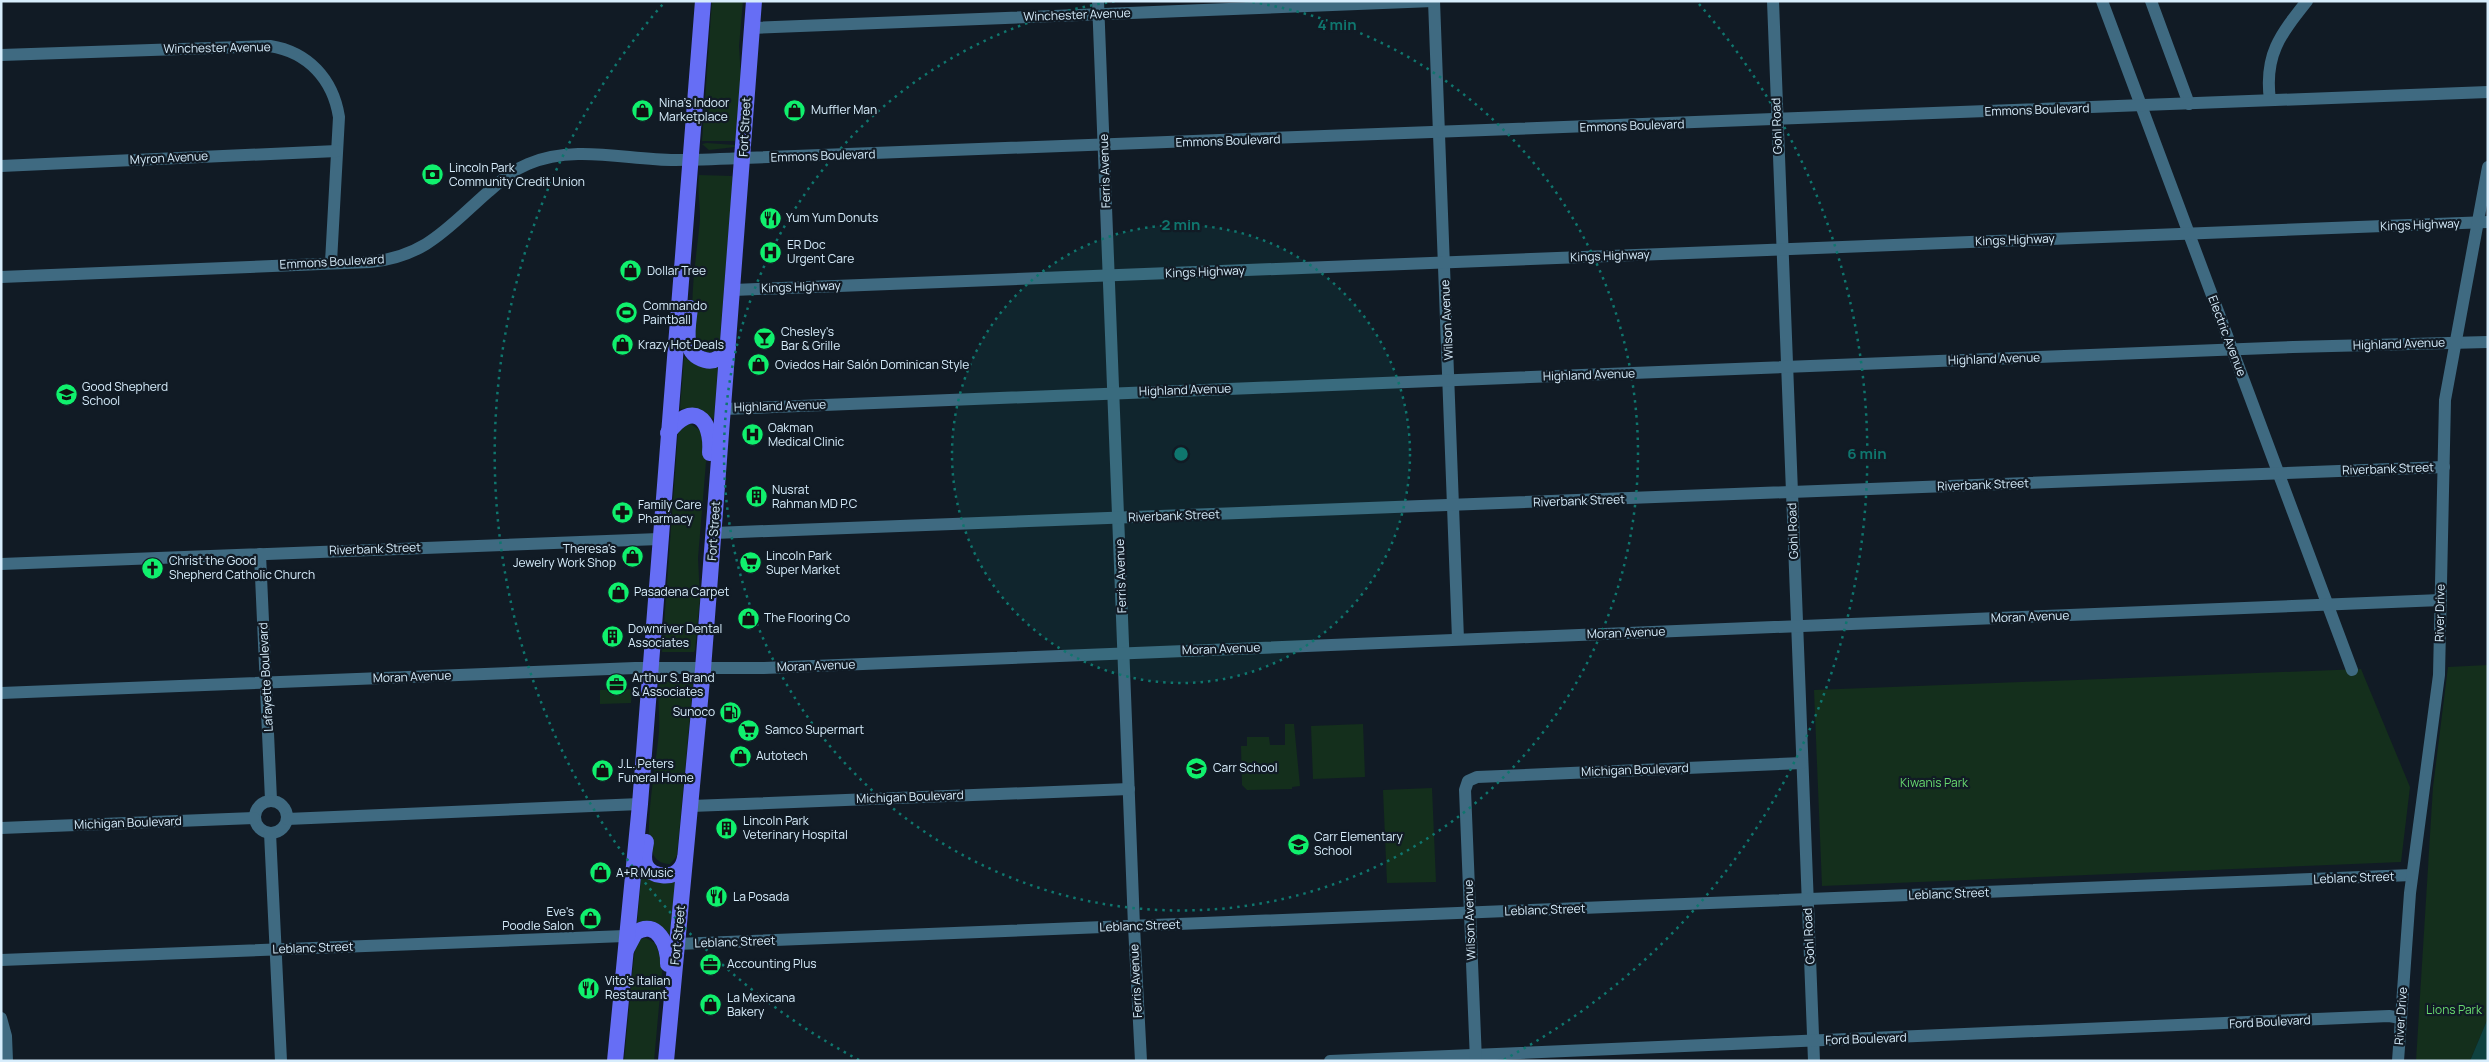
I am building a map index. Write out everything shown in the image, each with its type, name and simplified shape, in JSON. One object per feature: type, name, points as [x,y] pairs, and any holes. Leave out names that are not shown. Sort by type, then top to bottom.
[{"type":"main road","points":[[616,1058],[625,936],[640,804],[660,539],[672,424],[703,1]]},
{"type":"main road","points":[[746,1],[745,20],[751,31]]},
{"type":"main road","name":"Fort Street","points":[[666,1061],[703,669],[754,1]]},
{"type":"main road","points":[[686,222],[694,245],[688,335],[690,349],[698,358],[707,360],[718,359],[728,348]]},
{"type":"main road","points":[[672,424],[689,416],[696,417],[703,421],[710,430],[706,529],[712,550]]},
{"type":"main road","points":[[648,691],[656,729],[644,861],[650,871],[663,876],[671,875],[680,870],[686,856]]},
{"type":"main road","points":[[624,955],[631,939],[638,931],[652,930],[666,943],[668,953],[659,1061]]},
{"type":"street","name":"Ferris Avenue","points":[[1098,1],[1134,926],[1141,1061]]},
{"type":"street","name":"Winchester Avenue","points":[[751,31],[1099,14],[1434,1]]},
{"type":"street","name":"Wilson Avenue","points":[[1434,1],[1458,639]]},
{"type":"street","name":"Gohl Road","points":[[1772,1],[1814,1061]]},
{"type":"street","name":"Electric Avenue","points":[[2102,1],[2352,670]]},
{"type":"street","points":[[2151,1],[2189,104]]},
{"type":"street","points":[[2270,100],[2268,83],[2272,53],[2280,36],[2307,1]]},
{"type":"street","name":"Winchester Avenue","points":[[1,55],[239,46],[279,48],[304,58],[316,68],[328,83],[337,105],[339,117],[331,262]]},
{"type":"street","name":"Emmons Boulevard","points":[[1,277],[381,261],[417,250],[441,236],[514,171],[541,159],[575,153],[675,160],[743,158],[1104,146],[2488,92]]},
{"type":"street","name":"Myron Avenue","points":[[1,166],[337,151]]},
{"type":"street","name":"River Drive","points":[[2398,1061],[2412,875],[2439,675],[2445,400],[2483,222],[2488,167]]},
{"type":"street","name":"Kings Highway","points":[[733,290],[2483,222]]},
{"type":"street","name":"Highland Avenue","points":[[723,409],[2232,350],[2488,342]]},
{"type":"street","name":"Riverbank Street","points":[[714,533],[2444,467]]},
{"type":"street","name":"Riverbank Street","points":[[1,564],[660,539]]},
{"type":"street","name":"Lafayette Boulevard","points":[[260,554],[271,800]]},
{"type":"street","name":"Moran Avenue","points":[[1,693],[650,668],[703,669],[1123,653],[2441,600]]},
{"type":"street","name":"Michigan Boulevard","points":[[1468,781],[1477,777],[1802,762]]},
{"type":"street","name":"Wilson Avenue","points":[[1468,781],[1465,790],[1476,1058]]},
{"type":"street","name":"Michigan Boulevard","points":[[691,806],[1129,789]]},
{"type":"street","points":[[271,800],[284,807],[287,818],[281,829],[270,833],[258,827],[254,818],[257,808],[261,803],[271,800]]},
{"type":"street","points":[[287,818],[640,804]]},
{"type":"street","name":"Michigan Boulevard","points":[[1,828],[254,818]]},
{"type":"street","points":[[270,833],[281,1061]]},
{"type":"street","name":"Leblanc Street","points":[[677,944],[2412,875]]},
{"type":"street","name":"Leblanc Street","points":[[1,960],[625,936]]},
{"type":"street","name":"Ford Boulevard","points":[[1330,1061],[1476,1058],[2389,1016],[2401,1018]]},
{"type":"street","points":[[1,1018],[6,1036],[7,1061]]},
{"type":"green space","points":[[712,1],[743,1],[739,46],[741,78],[735,141],[702,141]]},
{"type":"green space","points":[[702,144],[735,145],[735,147],[709,150]]},
{"type":"green space","points":[[699,175],[732,176],[733,178],[720,338],[719,345],[712,352],[706,352],[698,343],[692,310],[700,217]]},
{"type":"green space","points":[[684,357],[696,365],[718,366],[714,419],[695,408],[680,409]]},
{"type":"green space","points":[[689,423],[701,431],[707,450],[698,558],[700,598],[695,650],[694,652],[662,652],[678,432]]},
{"type":"green space","name":"Lions Park","points":[[2488,665],[2488,1018],[2470,1061],[2416,1061],[2433,787],[2448,667]]},
{"type":"green space","name":"Kiwanis Park","points":[[2361,669],[2410,787],[2401,862],[1822,886],[1814,690]]},
{"type":"green space","points":[[659,681],[693,684],[677,856],[670,864],[660,862],[654,856],[649,838],[650,809],[659,731]]},
{"type":"green space","points":[[632,689],[631,703],[600,704],[600,690]]},
{"type":"green space","points":[[1285,724],[1294,724],[1300,786],[1292,787],[1292,789],[1247,790],[1242,785],[1241,746],[1247,746],[1247,737],[1269,737],[1270,745],[1285,745]]},
{"type":"green space","points":[[1363,724],[1365,777],[1313,779],[1311,726]]},
{"type":"green space","points":[[1432,788],[1436,882],[1387,883],[1383,790]]},
{"type":"green space","points":[[642,869],[676,879],[670,935],[665,930],[637,923]]},
{"type":"green space","points":[[646,938],[655,943],[663,962],[654,1061],[624,1061],[635,946],[641,939]]},
{"type":"shaded area","points":[[2488,1018],[2488,1061],[2470,1061]]},
{"type":"place","name":"Nina's Indoor Marketplace","points":[[643,110]]},
{"type":"place","name":"Muffler Man","points":[[795,110]]},
{"type":"place","name":"Lincoln Park Community Credit Union","points":[[433,175]]},
{"type":"place","name":"Yum Yum Donuts","points":[[770,218]]},
{"type":"place","name":"ER Doc Urgent Care","points":[[771,252]]},
{"type":"place","name":"Dollar Tree","points":[[631,271]]},
{"type":"place","name":"Commando Paintball","points":[[627,313]]},
{"type":"place","name":"Chesley's Bar & Grille","points":[[765,339]]},
{"type":"place","name":"Krazy Hot Deals","points":[[622,345]]},
{"type":"place","name":"Oviedos Hair Salón Dominican Style","points":[[759,365]]},
{"type":"place","name":"Good Shepherd School","points":[[66,394]]},
{"type":"place","name":"Oakman Medical Clinic","points":[[752,435]]},
{"type":"place","name":"Nusrat Rahman MD P.C","points":[[756,497]]},
{"type":"place","name":"Family Care Pharmacy","points":[[622,512]]},
{"type":"place","name":"Theresa's Jewelry Work Shop","points":[[632,556]]},
{"type":"place","name":"Lincoln Park Super Market","points":[[750,563]]},
{"type":"place","name":"Christ the Good Shepherd Catholic Church","points":[[153,568]]},
{"type":"place","name":"Pasadena Carpet","points":[[618,592]]},
{"type":"place","name":"The Flooring Co","points":[[748,618]]},
{"type":"place","name":"Downriver Dental Associates","points":[[612,636]]},
{"type":"place","name":"Arthur S. Brand & Associates","points":[[616,685]]},
{"type":"place","name":"Sunoco","points":[[731,712]]},
{"type":"place","name":"Samco Supermart","points":[[749,730]]},
{"type":"place","name":"Autotech","points":[[740,756]]},
{"type":"place","name":"Carr School","points":[[1197,768]]},
{"type":"place","name":"J.L. Peters Funeral Home","points":[[602,771]]},
{"type":"place","name":"Lincoln Park Veterinary Hospital","points":[[727,828]]},
{"type":"place","name":"Carr Elementary School","points":[[1298,844]]},
{"type":"place","name":"A+R Music","points":[[600,873]]},
{"type":"place","name":"La Posada","points":[[717,897]]},
{"type":"place","name":"Eve's Poodle Salon","points":[[590,919]]},
{"type":"place","name":"Accounting Plus","points":[[711,964]]},
{"type":"place","name":"Vito's Italian Restaurant","points":[[589,988]]},
{"type":"place","name":"La Mexicana Bakery","points":[[711,1005]]}]
